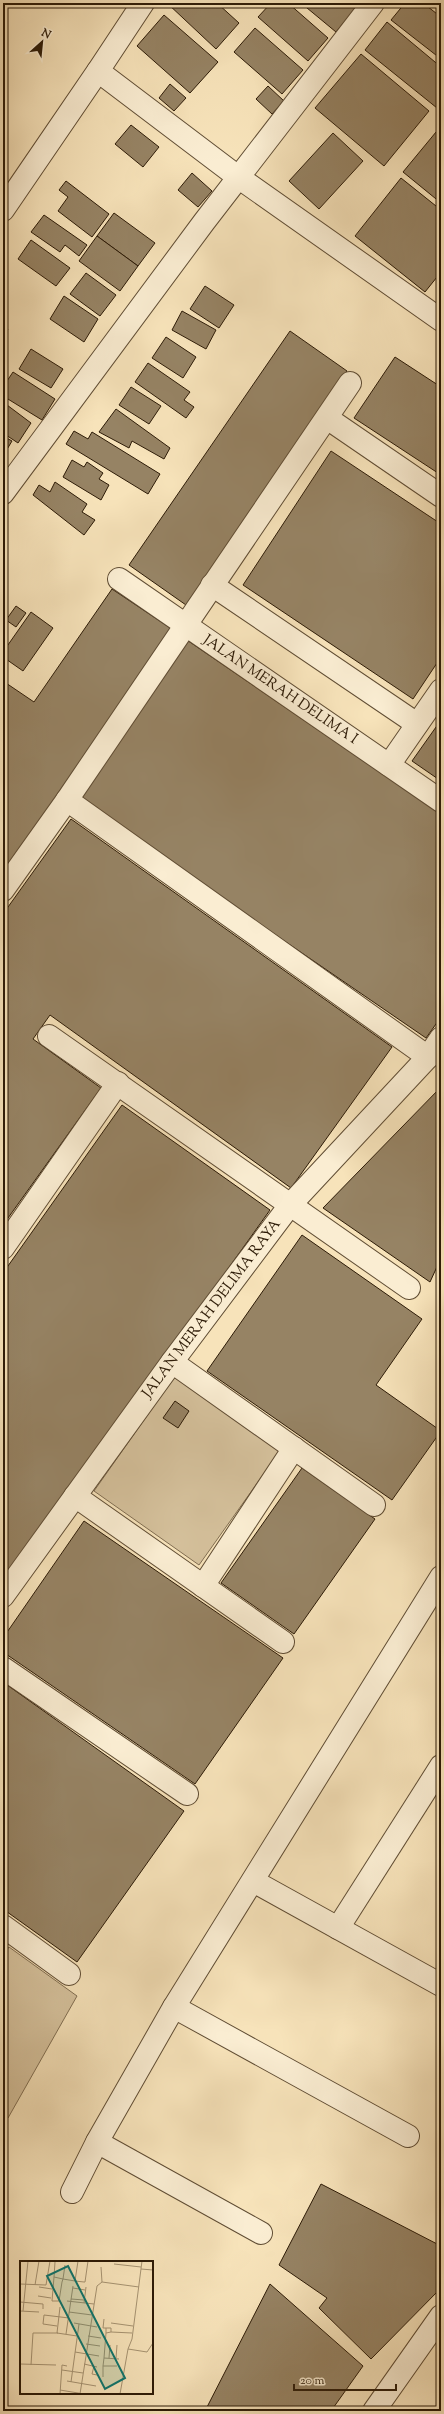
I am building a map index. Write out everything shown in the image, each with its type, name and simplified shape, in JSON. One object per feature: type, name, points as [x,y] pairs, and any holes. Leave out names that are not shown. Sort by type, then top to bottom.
[{"type":"street","points":[[3,210],[144,3]]},
{"type":"street","points":[[3,492],[238,177],[373,3]]},
{"type":"street","points":[[98,72],[238,177],[439,313]]},
{"type":"street","points":[[3,890],[67,800],[184,625],[350,383]]},
{"type":"street","points":[[327,418],[441,496]]},
{"type":"street","name":"JALAN MERAH DELIMA I","points":[[118,580],[441,801]]},
{"type":"street","points":[[212,585],[417,724]]},
{"type":"street","points":[[389,765],[441,690]]},
{"type":"street","points":[[67,800],[428,1057]]},
{"type":"street","points":[[49,1036],[409,1288]]},
{"type":"street","name":"JALAN MERAH DELIMA RAYA","points":[[3,1596],[172,1362],[290,1205],[428,1057],[441,1038]]},
{"type":"street","points":[[3,1248],[118,1083]]},
{"type":"street","points":[[172,1362],[374,1505]]},
{"type":"street","points":[[203,1586],[294,1448]]},
{"type":"street","points":[[75,1496],[283,1642]]},
{"type":"street","points":[[72,2192],[97,2142],[174,2007],[441,1577]]},
{"type":"street","points":[[3,1668],[187,1794]]},
{"type":"street","points":[[338,1928],[441,1766]]},
{"type":"street","points":[[253,1881],[441,1986]]},
{"type":"street","points":[[4,1930],[69,1974]]},
{"type":"street","points":[[174,2007],[408,2136]]},
{"type":"street","points":[[97,2142],[262,2234]]},
{"type":"street","points":[[374,2411],[441,2316]]},
{"type":"shaded area","points":[[175,1376],[280,1451],[199,1565],[94,1491]]},
{"type":"shaded area","points":[[9,1947],[77,1996],[8,2118],[3,2114],[3,1955]]},
{"type":"building","points":[[167,3],[217,3],[239,23],[216,49]]},
{"type":"building","points":[[271,3],[288,3],[328,38],[308,61],[258,17]]},
{"type":"building","points":[[301,3],[360,3],[336,32]]},
{"type":"building","points":[[405,3],[423,3],[441,17],[441,59],[391,20]]},
{"type":"building","points":[[164,15],[218,62],[190,93],[137,46]]},
{"type":"building","points":[[387,22],[441,67],[441,103],[437,108],[365,50]]},
{"type":"building","points":[[255,28],[303,70],[282,94],[234,52]]},
{"type":"building","points":[[361,54],[429,111],[384,166],[315,108]]},
{"type":"building","points":[[170,84],[186,98],[174,111],[159,98]]},
{"type":"building","points":[[268,86],[284,101],[272,114],[256,99]]},
{"type":"building","points":[[131,125],[159,147],[143,167],[115,144]]},
{"type":"building","points":[[441,126],[441,203],[403,172]]},
{"type":"building","points":[[333,133],[363,161],[319,209],[289,181]]},
{"type":"building","points":[[192,173],[212,191],[198,207],[178,190]]},
{"type":"building","points":[[401,178],[441,210],[441,272],[425,292],[355,236]]},
{"type":"building","points":[[66,181],[109,214],[92,237],[58,211],[68,197],[59,190]]},
{"type":"building","points":[[114,213],[155,243],[138,266],[97,236]]},
{"type":"building","points":[[44,215],[87,245],[79,256],[65,245],[60,252],[31,232]]},
{"type":"building","points":[[97,236],[138,266],[120,291],[79,261]]},
{"type":"building","points":[[31,240],[70,268],[56,286],[18,259]]},
{"type":"building","points":[[86,273],[116,295],[100,316],[70,294]]},
{"type":"building","points":[[205,286],[234,305],[219,328],[190,309]]},
{"type":"building","points":[[64,296],[98,319],[84,342],[50,319]]},
{"type":"building","points":[[182,311],[216,330],[206,349],[172,330]]},
{"type":"building","points":[[3,326],[8,329],[3,337]]},
{"type":"building","points":[[290,331],[347,371],[186,605],[129,565]]},
{"type":"building","points":[[166,337],[196,357],[183,378],[152,358]]},
{"type":"building","points":[[31,349],[63,369],[51,388],[19,369]]},
{"type":"building","points":[[395,357],[441,387],[441,475],[354,418]]},
{"type":"building","points":[[148,363],[190,392],[184,400],[194,407],[186,418],[135,382]]},
{"type":"building","points":[[13,372],[55,399],[42,420],[3,396],[3,387]]},
{"type":"building","points":[[131,387],[161,406],[149,424],[119,405]]},
{"type":"building","points":[[3,402],[31,423],[18,443],[3,433]]},
{"type":"building","points":[[116,409],[170,448],[164,459],[132,441],[129,448],[99,432]]},
{"type":"building","points":[[74,431],[88,439],[92,432],[160,474],[148,494],[66,444]]},
{"type":"building","points":[[3,436],[12,441],[3,456]]},
{"type":"building","points":[[331,451],[441,524],[441,657],[413,699],[243,585]]},
{"type":"building","points":[[72,460],[84,467],[87,462],[103,473],[99,479],[109,485],[101,500],[63,477]]},
{"type":"building","points":[[55,482],[87,504],[82,512],[95,520],[84,535],[33,495],[39,485],[50,492]]},
{"type":"building","points":[[112,589],[172,629],[3,875],[3,681],[34,702]]},
{"type":"building","points":[[16,606],[26,613],[16,627],[6,620]]},
{"type":"building","points":[[31,612],[53,628],[23,671],[3,657],[3,652]]},
{"type":"building","points":[[187,640],[441,814],[441,1017],[426,1038],[77,799]]},
{"type":"building","points":[[441,720],[441,781],[412,761]]},
{"type":"building","points":[[71,819],[392,1047],[291,1188],[50,1015],[33,1039],[101,1088],[3,1225],[3,914]]},
{"type":"building","points":[[441,1087],[441,1258],[430,1282],[323,1208]]},
{"type":"building","points":[[122,1105],[270,1210],[3,1584],[3,1273]]},
{"type":"building","points":[[302,1235],[422,1319],[376,1385],[441,1431],[392,1500],[207,1371]]},
{"type":"building","points":[[175,1401],[189,1411],[178,1428],[163,1418]]},
{"type":"building","points":[[302,1468],[375,1519],[294,1634],[221,1583]]},
{"type":"building","points":[[84,1521],[283,1658],[195,1784],[3,1652],[3,1638]]},
{"type":"building","points":[[3,1682],[184,1811],[77,1962],[3,1909]]},
{"type":"building","points":[[321,2184],[441,2246],[441,2288],[371,2359],[319,2308],[327,2298],[279,2265]]},
{"type":"building","points":[[270,2284],[363,2366],[331,2411],[205,2411]]}]
